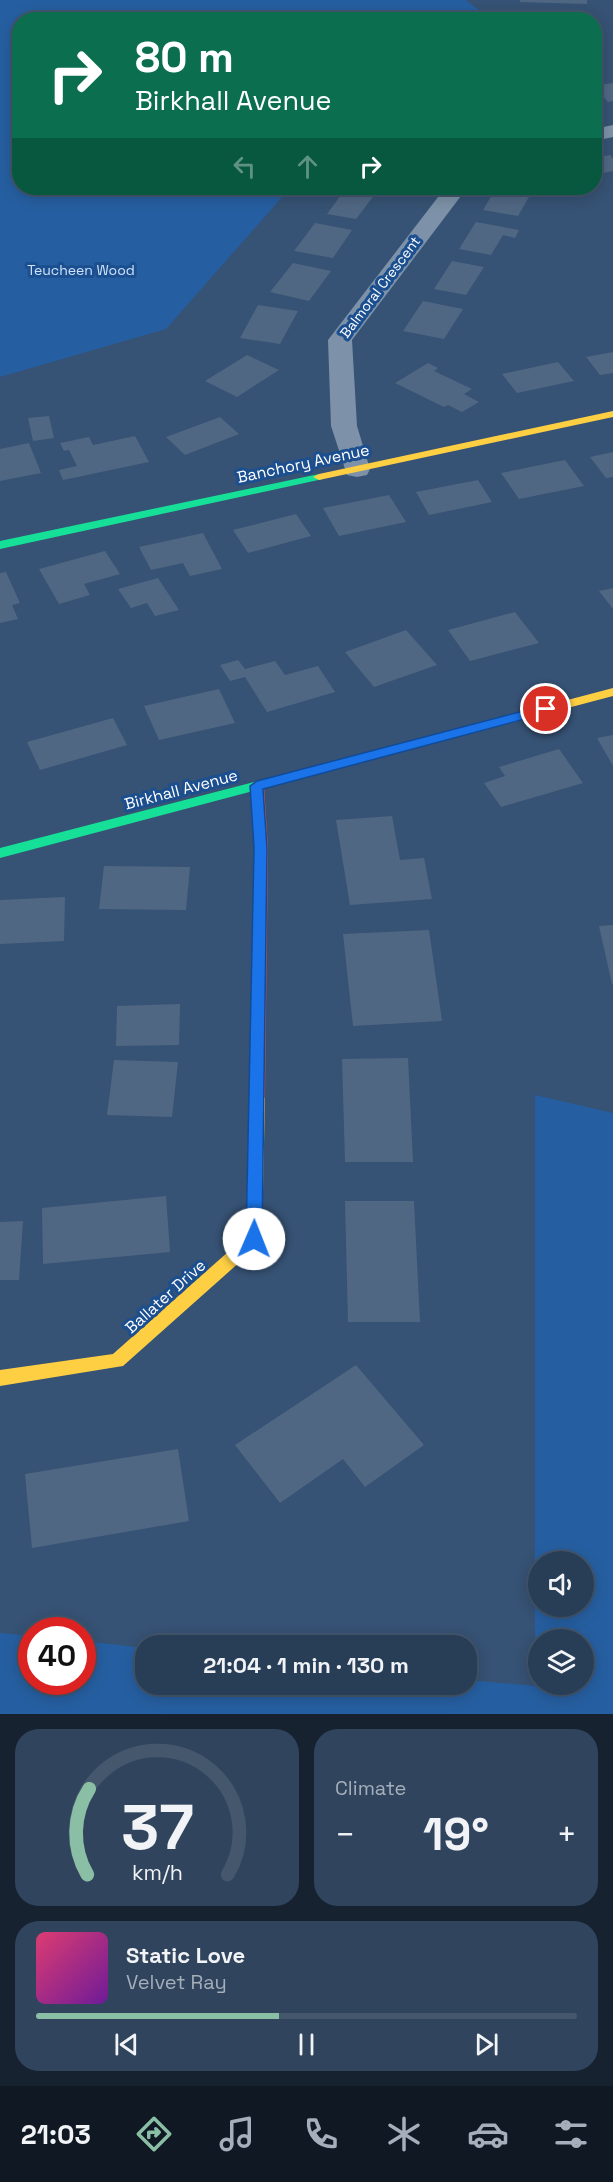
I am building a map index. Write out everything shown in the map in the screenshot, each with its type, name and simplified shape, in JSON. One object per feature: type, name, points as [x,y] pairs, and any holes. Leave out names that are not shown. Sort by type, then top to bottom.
[{"type":"street","name":"Balmoral Crescent","points":[[357,469],[344,426],[340,340],[451,195]]},
{"type":"street","name":"Banchory Avenue","points":[[0,545],[613,414]]},
{"type":"street","name":"Birkhall Avenue","points":[[0,853],[613,692]]},
{"type":"street","name":"Ballater Drive","points":[[0,1378],[117,1361],[254,1239],[261,848],[257,786]]},
{"type":"green space","name":"Teucheen Wood","points":[[0,0],[466,0],[481,12],[12,12],[12,195],[284,195],[166,329],[0,377]]},
{"type":"green space","points":[[535,1095],[613,1113],[613,1714],[0,1714],[0,1633],[18,1635],[18,1695],[96,1695],[96,1642],[135,1647],[135,1695],[477,1695],[477,1681],[528,1685],[528,1695],[594,1695],[594,1629],[535,1629],[535,1617],[594,1617],[594,1551],[535,1551]]},
{"type":"building","points":[[520,0],[587,0],[587,4],[520,2]]},
{"type":"building","points":[[613,83],[613,101],[608,102],[602,95],[602,85]]},
{"type":"building","points":[[610,155],[613,159],[613,171],[602,173],[602,156]]},
{"type":"building","points":[[341,195],[374,195],[356,219],[327,214]]},
{"type":"building","points":[[492,195],[530,195],[518,216],[483,210]]},
{"type":"building","points":[[476,222],[519,230],[515,238],[503,235],[491,255],[459,249]]},
{"type":"building","points":[[315,223],[352,230],[333,258],[294,251]]},
{"type":"building","points":[[452,261],[484,267],[466,295],[434,289]]},
{"type":"building","points":[[293,263],[331,271],[309,301],[270,292]]},
{"type":"building","points":[[423,301],[463,309],[444,339],[403,331]]},
{"type":"building","points":[[258,305],[298,311],[280,344],[240,338]]},
{"type":"building","points":[[613,352],[613,373],[600,375],[586,357]]},
{"type":"building","points":[[247,355],[279,370],[237,397],[205,381]]},
{"type":"building","points":[[558,362],[574,381],[517,393],[502,374]]},
{"type":"building","points":[[428,363],[438,368],[434,371],[472,389],[464,394],[479,402],[462,412],[448,405],[444,407],[395,383]]},
{"type":"building","points":[[49,416],[54,438],[33,441],[28,418]]},
{"type":"building","points":[[220,417],[239,434],[185,455],[166,437]]},
{"type":"building","points":[[135,436],[149,462],[63,480],[59,470],[77,466],[69,450],[64,451],[60,443],[89,437],[93,445]]},
{"type":"building","points":[[29,443],[41,473],[0,481],[0,449]]},
{"type":"building","points":[[613,452],[613,477],[606,478],[590,457]]},
{"type":"building","points":[[565,460],[584,486],[519,499],[501,473]]},
{"type":"building","points":[[478,480],[492,502],[429,515],[416,492]]},
{"type":"building","points":[[389,495],[406,522],[339,536],[323,508]]},
{"type":"building","points":[[296,514],[311,536],[248,553],[233,530]]},
{"type":"building","points":[[203,533],[222,569],[190,576],[183,563],[151,570],[139,547]]},
{"type":"building","points":[[105,551],[120,574],[84,584],[90,595],[59,604],[39,569]]},
{"type":"building","points":[[6,572],[20,603],[12,605],[18,619],[0,623],[0,573]]},
{"type":"building","points":[[158,578],[179,610],[155,616],[147,603],[131,608],[118,589]]},
{"type":"building","points":[[613,588],[613,609],[599,591]]},
{"type":"building","points":[[515,612],[539,643],[470,661],[448,630]]},
{"type":"building","points":[[406,630],[437,665],[374,687],[345,652]]},
{"type":"building","points":[[238,660],[245,669],[275,661],[285,675],[318,666],[335,692],[267,712],[245,677],[230,681],[220,665]]},
{"type":"building","points":[[219,689],[235,723],[159,740],[144,706]]},
{"type":"building","points":[[113,718],[127,745],[40,770],[27,742]]},
{"type":"building","points":[[613,735],[613,766],[597,738]]},
{"type":"building","points":[[559,749],[583,783],[501,807],[484,783],[505,776],[499,767]]},
{"type":"building","points":[[392,816],[400,860],[424,858],[432,899],[350,905],[336,820]]},
{"type":"building","points":[[104,866],[190,867],[186,910],[99,909]]},
{"type":"building","points":[[65,897],[64,941],[0,944],[0,900]]},
{"type":"building","points":[[613,925],[613,984],[612,984],[599,926]]},
{"type":"building","points":[[429,930],[442,1021],[353,1026],[343,934]]},
{"type":"building","points":[[180,1004],[179,1045],[116,1046],[117,1006]]},
{"type":"building","points":[[408,1058],[413,1162],[345,1162],[342,1059]]},
{"type":"building","points":[[114,1060],[178,1062],[172,1117],[107,1115]]},
{"type":"building","points":[[166,1196],[170,1252],[43,1264],[42,1208]]},
{"type":"building","points":[[345,1201],[414,1201],[420,1322],[348,1322]]},
{"type":"building","points":[[23,1221],[19,1280],[0,1280],[0,1222]]},
{"type":"building","points":[[356,1365],[424,1445],[365,1487],[343,1459],[280,1503],[235,1445]]},
{"type":"building","points":[[178,1449],[189,1521],[32,1548],[25,1474]]},
{"type":"traffic: fast","points":[[0,545],[319,477]]},
{"type":"traffic: fast","points":[[0,853],[465,731]]},
{"type":"traffic: slow","points":[[319,477],[613,414]]},
{"type":"traffic: slow","points":[[465,731],[613,692]]},
{"type":"traffic: slow","points":[[0,1378],[117,1361],[254,1239],[257,1097]]},
{"type":"traffic: jam","points":[[257,786],[261,848],[257,1097]]},
{"type":"route","points":[[254,1239],[261,848],[257,786],[546,709]]}]
